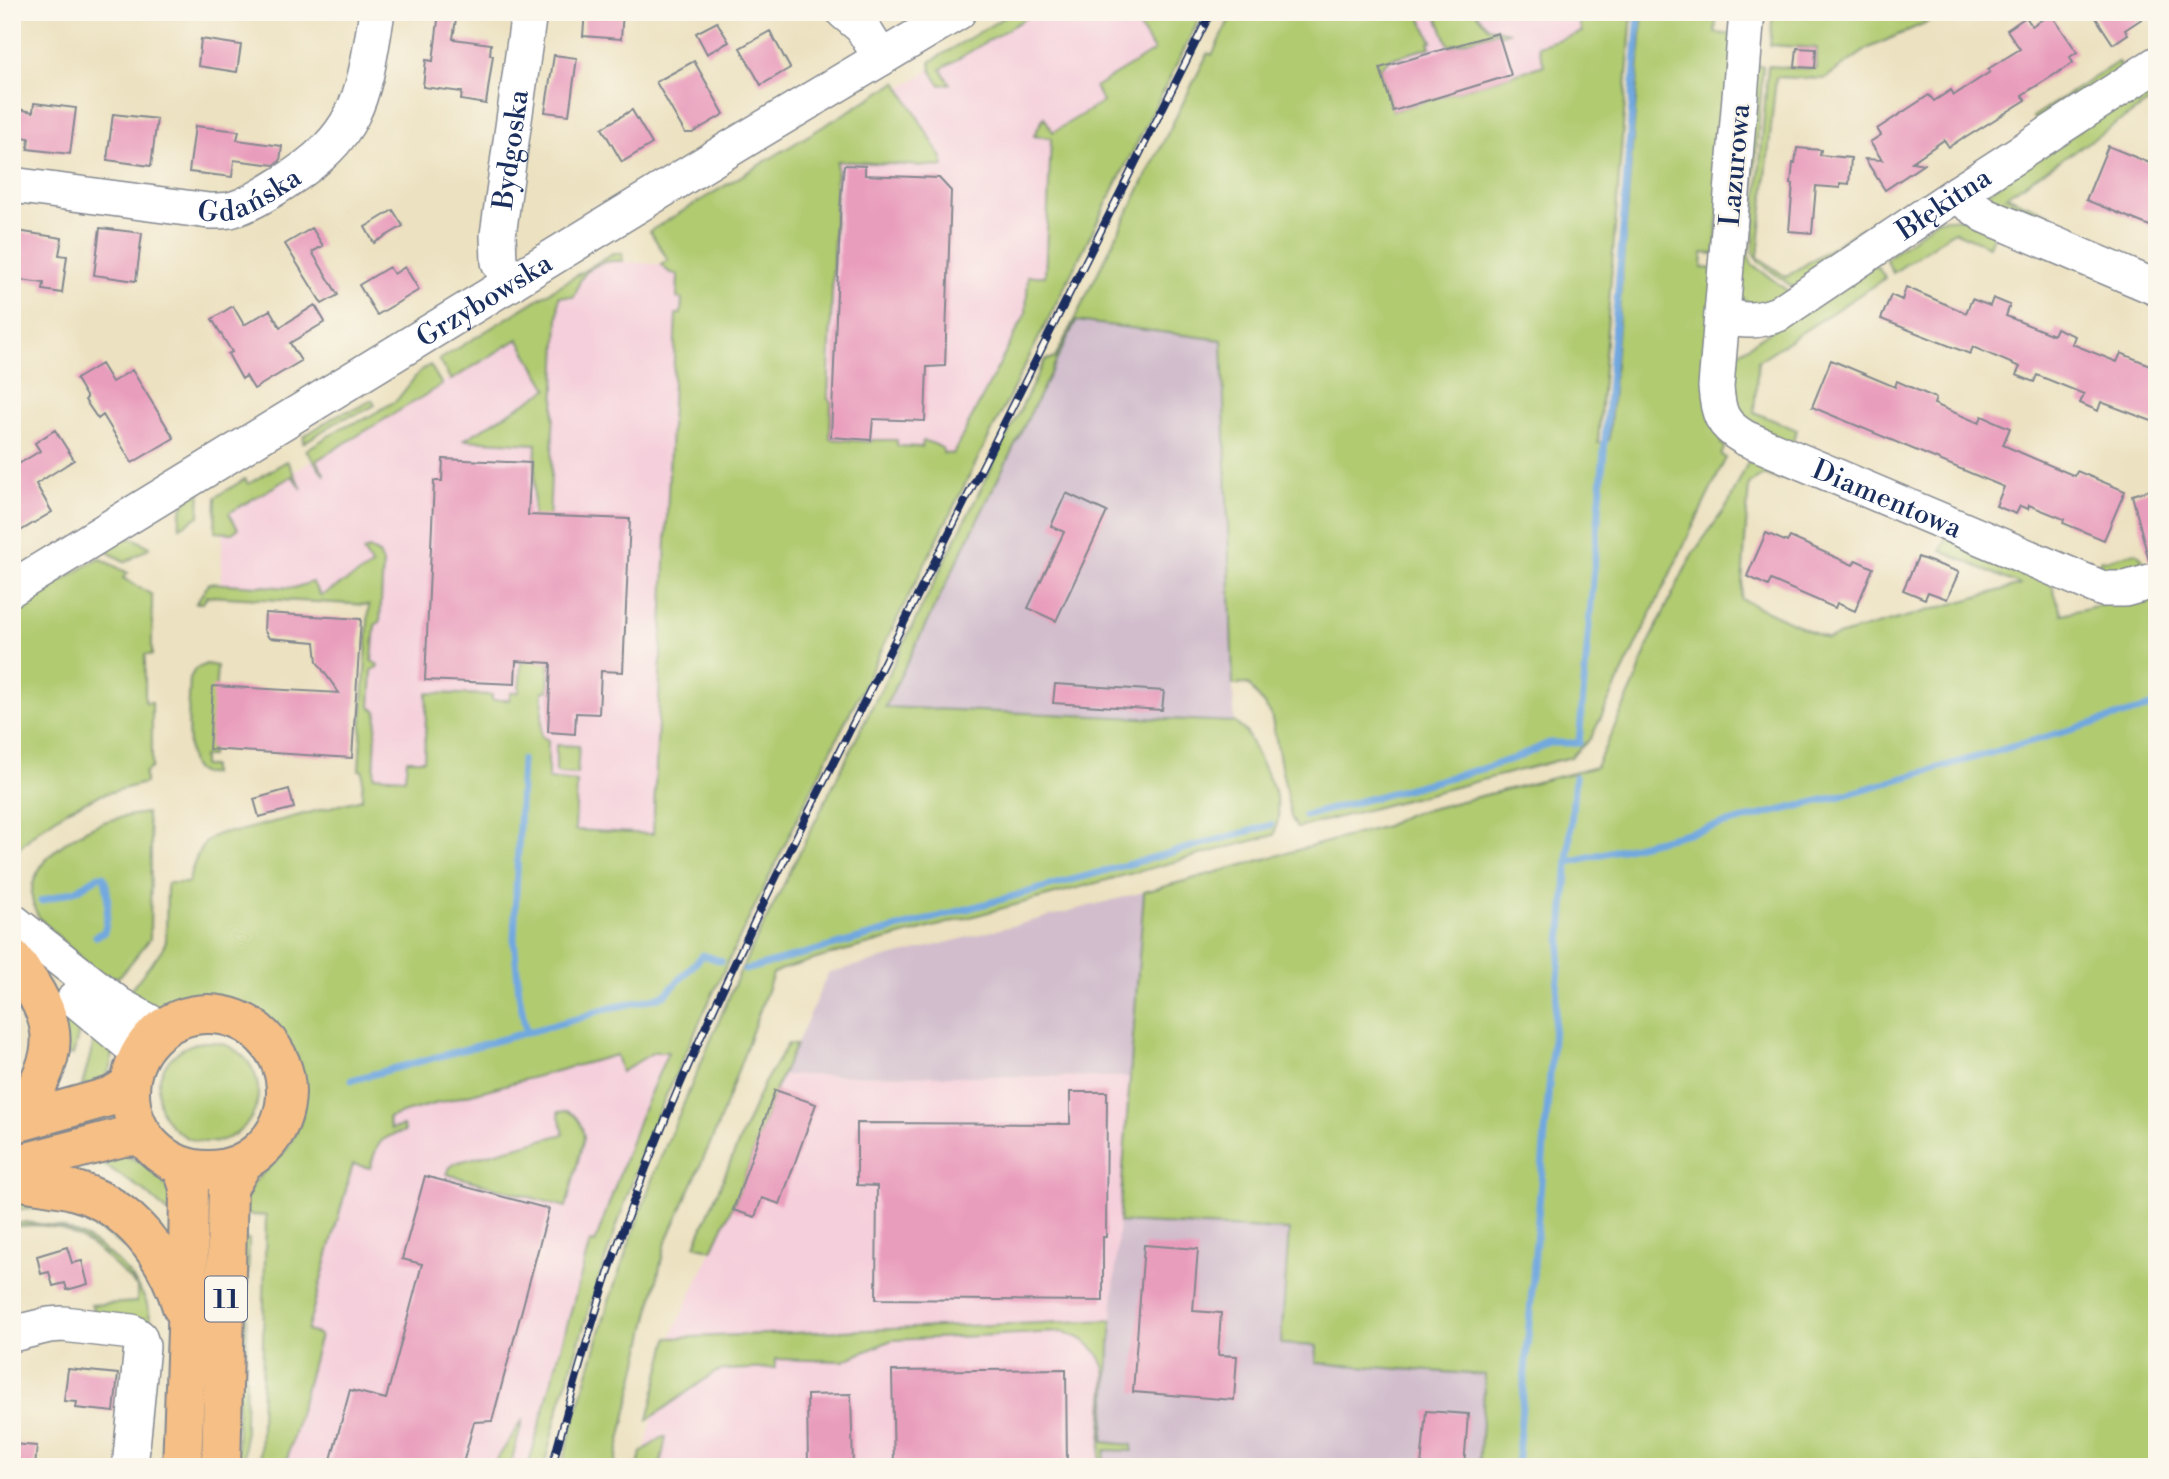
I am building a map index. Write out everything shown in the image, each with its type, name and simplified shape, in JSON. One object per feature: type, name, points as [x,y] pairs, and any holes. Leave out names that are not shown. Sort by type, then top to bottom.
[{"type":"main road","points":[[12,958],[40,997],[51,1037],[49,1056],[41,1080],[12,1124]]},
{"type":"main road","name":"11","points":[[12,1124],[112,1096],[144,1056],[186,1017],[202,1014],[237,1019],[265,1038],[276,1052],[285,1076],[287,1093],[279,1127],[270,1141],[243,1163],[217,1170],[183,1166],[160,1154],[143,1136],[132,1112],[144,1056]]},
{"type":"main road","points":[[12,1166],[123,1137],[143,1136]]},
{"type":"main road","name":"11","points":[[221,1467],[228,1188],[243,1163]]},
{"type":"main road","name":"11","points":[[182,1467],[189,1188],[183,1166]]},
{"type":"main road","points":[[12,1179],[78,1192],[113,1209],[132,1224],[151,1244],[175,1285],[187,1330]]},
{"type":"street","name":"Gdańska","points":[[12,185],[209,211],[230,210],[250,202],[300,172],[325,152],[340,135],[361,96],[377,12]]},
{"type":"street","name":"Bydgoska","points":[[510,284],[499,262],[498,236],[529,12]]},
{"type":"street","points":[[844,12],[862,27],[881,58]]},
{"type":"street","name":"Grzybowska","points":[[12,588],[958,12]]},
{"type":"street","name":"Lazurowa","points":[[1722,317],[1746,12]]},
{"type":"street","name":"Błękitna","points":[[1722,317],[1748,322],[1764,320],[1778,314],[2157,64]]},
{"type":"street","points":[[1958,193],[1985,215],[2157,288]]},
{"type":"street","name":"Diamentowa","points":[[1722,317],[1717,406],[1727,425],[1735,432],[2103,589],[2124,589],[2157,580]]},
{"type":"street","points":[[12,921],[119,1005],[144,1056]]},
{"type":"street","points":[[12,948],[144,1056]]},
{"type":"street","points":[[12,1334],[64,1324],[132,1332],[139,1337],[142,1346],[130,1467]]},
{"type":"shaded area","points":[[1026,12],[1192,12],[1061,276],[953,485],[813,538],[829,131]]},
{"type":"shaded area","points":[[1372,12],[1601,12],[1595,64],[1361,131]]},
{"type":"shaded area","points":[[610,260],[661,265],[686,275],[659,842],[523,839],[362,799],[374,603],[220,591],[224,514],[450,378],[554,295],[577,293],[581,278],[587,271]]},
{"type":"shaded area","points":[[1076,321],[1222,339],[1234,722],[885,707]]},
{"type":"shaded area","points":[[1144,892],[1130,1077],[783,1075],[828,973]]},
{"type":"shaded area","points":[[668,1051],[639,1119],[574,1304],[530,1467],[282,1467],[330,1192],[385,1115],[606,1056]]},
{"type":"shaded area","points":[[783,1075],[1130,1077],[1101,1467],[641,1467],[671,1337],[740,1190],[775,1090]]},
{"type":"shaded area","points":[[1119,1222],[1290,1230],[1289,1247],[1318,1346],[1316,1363],[1485,1374],[1479,1467],[1101,1467]]},
{"type":"green space","points":[[1013,12],[1036,12],[941,69],[950,84],[940,85],[931,70],[930,62]]},
{"type":"green space","points":[[1131,12],[1203,12],[817,778],[648,1135],[594,1293],[557,1414],[544,1467],[528,1467],[590,1242],[595,1243],[639,1119],[668,1052],[654,1052],[621,1072],[616,1055],[388,1118],[391,1129],[403,1126],[405,1131],[380,1142],[370,1168],[353,1164],[307,1331],[320,1335],[285,1467],[260,1467],[266,1216],[240,1214],[248,1190],[291,1142],[301,1119],[304,1096],[302,1074],[295,1052],[283,1033],[267,1017],[247,1005],[224,998],[206,997],[155,1007],[124,998],[162,950],[166,941],[167,883],[188,883],[198,854],[208,840],[215,835],[362,799],[363,771],[359,770],[369,605],[207,596],[203,603],[196,603],[209,583],[294,588],[312,582],[321,596],[372,566],[363,551],[369,549],[379,554],[383,563],[380,622],[375,625],[372,661],[378,667],[372,670],[370,707],[377,711],[374,776],[405,778],[407,760],[424,760],[427,693],[492,695],[492,700],[509,700],[511,693],[519,692],[523,637],[528,636],[536,444],[464,440],[548,389],[518,339],[451,380],[439,360],[613,253],[622,254],[623,261],[604,262],[583,275],[574,297],[559,296],[548,544],[554,544],[548,691],[543,691],[541,736],[548,740],[548,779],[577,782],[575,830],[653,834],[676,314],[681,314],[682,299],[677,298],[678,275],[661,265],[668,260],[650,231],[897,82],[942,158],[944,167],[837,161],[828,399],[831,402],[830,439],[871,442],[897,440],[897,446],[922,447],[923,441],[943,449],[943,453],[953,454],[1026,313],[1028,276],[1045,276],[1051,138],[1034,135],[1044,117],[1053,132],[1103,102],[1095,87],[1154,51]]},
{"type":"green space","points":[[1233,12],[1418,12],[1432,41],[1429,42],[1431,47],[1390,59],[1380,68],[1393,111],[1544,65],[1538,46],[1582,32],[1576,13],[1569,12],[1632,12],[1598,443],[1609,440],[1643,12],[1717,12],[1715,33],[1735,35],[1715,254],[1703,253],[1702,268],[1714,269],[1723,438],[1721,444],[1725,446],[1721,455],[1726,458],[1591,738],[1571,757],[1297,828],[1291,817],[1271,714],[1248,684],[1233,685],[1222,340],[1076,321],[885,707],[1234,722],[1246,732],[1275,791],[1279,817],[1274,835],[833,954],[773,974],[717,1128],[665,1245],[614,1467],[561,1467],[609,1301],[655,1171],[738,976],[1045,360],[1055,358],[1208,53],[1212,55]]},
{"type":"green space","points":[[1435,12],[1475,12],[1488,27],[1508,32],[1499,35],[1495,32],[1449,46]]},
{"type":"green space","points":[[1773,12],[1942,12],[1927,22],[1869,48],[1824,79],[1776,77],[1758,257],[1786,277],[1862,228],[1866,241],[1794,288],[1758,261],[1753,251],[1768,66],[1816,69],[1817,48],[1770,45]]},
{"type":"green space","points":[[2118,62],[2125,73],[2040,127],[2033,117]]},
{"type":"green space","points":[[1753,65],[1763,66],[1748,255],[1752,264],[1789,292],[1771,302],[1758,305],[1746,302],[1740,297]]},
{"type":"green space","points":[[2151,81],[2157,90],[2157,97],[2006,196],[2051,215],[2045,228],[1988,198],[1988,192]]},
{"type":"green space","points":[[1960,218],[1996,229],[1989,246],[1954,231],[1893,273],[1886,259],[1937,220]]},
{"type":"green space","points":[[1872,263],[1885,278],[1758,361],[1754,412],[1797,430],[1791,446],[1735,415],[1730,407],[1733,359],[1738,353]]},
{"type":"green space","points":[[430,365],[442,385],[317,460],[325,476],[306,450],[345,426],[363,420],[397,400],[420,371]]},
{"type":"green space","points":[[372,400],[375,405],[342,419],[303,443],[304,436],[339,414]]},
{"type":"green space","points":[[1755,459],[1785,466],[1779,480],[1765,474],[1749,484],[1741,599],[1827,639],[2020,585],[1941,551],[1948,534],[2051,583],[2062,614],[2152,593],[2157,596],[2157,1467],[1479,1467],[1485,1375],[1316,1363],[1317,1346],[1281,1344],[1289,1230],[1119,1222],[1144,892],[1386,826],[1406,815],[1596,767],[1637,678],[1647,647],[1692,555],[1729,503],[1748,462],[1753,463]]},
{"type":"green space","points":[[287,461],[302,489],[292,476],[229,513],[238,529],[232,533],[215,532],[216,497],[245,479],[248,484]]},
{"type":"green space","points":[[200,485],[199,516],[180,527],[182,509]]},
{"type":"green space","points":[[120,538],[135,539],[150,547],[126,562],[109,553],[104,544]]},
{"type":"green space","points":[[2136,552],[2142,558],[2146,572],[2095,572],[2101,559]]},
{"type":"green space","points":[[99,558],[128,573],[123,578],[152,595],[152,655],[145,655],[145,702],[152,702],[152,767],[145,773],[145,783],[100,795],[67,810],[37,831],[12,855],[12,612]]},
{"type":"green space","points":[[206,664],[217,666],[211,756],[203,756],[203,766],[212,766],[212,774],[199,772],[193,766],[188,737],[190,678],[195,669]]},
{"type":"green space","points":[[556,745],[579,746],[577,774],[556,771]]},
{"type":"green space","points":[[146,813],[151,838],[150,939],[121,975],[105,983],[40,919],[33,903],[32,887],[37,873],[47,859],[74,837],[109,820]]},
{"type":"green space","points":[[53,998],[77,1022],[78,1034],[73,1055],[58,1052]]},
{"type":"green space","points":[[96,1034],[112,1049],[111,1067],[102,1082],[82,1086]]},
{"type":"green space","points":[[208,1042],[236,1050],[250,1064],[258,1092],[250,1120],[236,1134],[208,1142],[180,1134],[166,1120],[158,1092],[166,1064],[180,1050]]},
{"type":"green space","points":[[788,1044],[796,1045],[775,1090],[740,1190],[712,1250],[695,1245],[764,1083]]},
{"type":"green space","points":[[567,1111],[579,1122],[584,1138],[566,1207],[447,1174],[455,1163],[564,1134],[558,1112]]},
{"type":"green space","points":[[119,1154],[141,1163],[157,1174],[168,1190],[177,1212],[168,1212],[144,1191],[102,1163],[100,1156]]},
{"type":"green space","points":[[12,1193],[47,1193],[134,1236],[124,1247],[98,1229],[72,1216],[44,1210],[12,1210]]},
{"type":"green space","points":[[25,1222],[58,1227],[75,1233],[111,1256],[139,1287],[149,1313],[153,1336],[96,1313],[91,1305],[137,1302],[137,1287],[107,1257],[85,1241],[60,1229],[38,1225],[12,1227]]},
{"type":"green space","points":[[239,1239],[249,1239],[244,1467],[237,1467]]},
{"type":"green space","points":[[1112,1320],[1103,1442],[1132,1445],[1132,1451],[1105,1450],[1103,1467],[1099,1467],[1106,1374],[1104,1366],[1092,1347],[1080,1338],[1064,1332],[892,1340],[843,1361],[775,1359],[775,1368],[724,1370],[714,1373],[648,1420],[668,1338]]},
{"type":"green space","points":[[523,1419],[510,1467],[492,1467]]},
{"type":"green space","points":[[666,1437],[660,1467],[638,1467],[641,1452]]},
{"type":"building","points":[[439,12],[457,12],[453,39],[491,44],[490,55],[493,55],[486,104],[461,100],[462,92],[423,87],[426,60],[433,61]]},
{"type":"building","points":[[585,12],[623,12],[621,39],[583,36]]},
{"type":"building","points":[[2092,12],[2152,12],[2125,30],[2128,34],[2113,44]]},
{"type":"building","points":[[2051,14],[2077,52],[2070,57],[2073,63],[2022,95],[2026,100],[1965,138],[1949,147],[1944,140],[1912,162],[1924,164],[1885,190],[1865,159],[1882,160],[1870,142],[1881,135],[1877,129],[1929,95],[1934,101],[1951,90],[1954,95],[1990,72],[1988,69],[2020,49],[2007,30],[2026,17],[2032,26]]},
{"type":"building","points":[[717,22],[729,42],[707,54],[696,33]]},
{"type":"building","points":[[770,31],[790,68],[761,85],[740,48]]},
{"type":"building","points":[[1498,33],[1511,75],[1393,111],[1380,68]]},
{"type":"building","points":[[201,39],[241,45],[237,72],[198,66]]},
{"type":"building","points":[[1797,48],[1816,49],[1815,68],[1795,67]]},
{"type":"building","points":[[554,55],[577,58],[569,115],[545,112]]},
{"type":"building","points":[[694,61],[724,114],[692,133],[685,133],[656,82]]},
{"type":"building","points":[[34,103],[76,108],[70,154],[28,149],[29,138],[15,136],[18,109],[33,112]]},
{"type":"building","points":[[632,110],[652,144],[622,162],[602,128]]},
{"type":"building","points":[[113,114],[157,119],[151,166],[107,160]]},
{"type":"building","points":[[195,126],[239,131],[237,140],[282,146],[280,161],[274,165],[234,160],[232,177],[189,172]]},
{"type":"building","points":[[2108,146],[2157,166],[2157,229],[2086,200]]},
{"type":"building","points":[[1797,148],[1821,150],[1820,155],[1851,158],[1849,184],[1840,183],[1840,188],[1816,186],[1812,233],[1789,231],[1793,163]]},
{"type":"building","points":[[844,165],[865,166],[865,175],[939,178],[951,191],[945,366],[927,367],[925,421],[873,419],[871,440],[831,437]]},
{"type":"building","points":[[393,210],[403,226],[374,243],[365,227]]},
{"type":"building","points":[[100,228],[142,233],[136,281],[94,275]]},
{"type":"building","points":[[312,228],[323,246],[312,252],[338,295],[322,304],[285,244]]},
{"type":"building","points":[[17,231],[62,238],[59,255],[67,256],[62,293],[43,290],[44,283],[12,279],[12,248]]},
{"type":"building","points":[[389,267],[394,274],[405,267],[419,290],[377,315],[359,285]]},
{"type":"building","points":[[1906,287],[1966,313],[1972,299],[1990,306],[1993,298],[2010,305],[2006,316],[2053,335],[2056,328],[2075,336],[2072,344],[2117,362],[2121,353],[2157,368],[2157,423],[2101,402],[2098,411],[2080,403],[2084,394],[2037,375],[2034,382],[2016,375],[2020,367],[1973,347],[1970,354],[1881,319],[1891,295],[1902,300]]},
{"type":"building","points":[[315,305],[325,322],[290,343],[301,361],[254,389],[246,376],[242,379],[228,354],[232,352],[212,319],[233,306],[244,325],[270,310],[280,327]]},
{"type":"building","points":[[1831,360],[1895,387],[1897,381],[1936,398],[1934,404],[1979,423],[1982,416],[2010,428],[2003,445],[2075,476],[2077,471],[2125,491],[2104,540],[2063,523],[2064,519],[2029,505],[2028,509],[2020,506],[2016,514],[1996,506],[2004,487],[1812,407]]},
{"type":"building","points":[[101,364],[112,382],[132,370],[174,438],[132,463],[103,415],[98,419],[85,400],[87,398],[76,379]]},
{"type":"building","points":[[55,430],[74,460],[36,484],[52,512],[12,536],[12,468],[40,451],[35,443]]},
{"type":"building","points":[[443,459],[531,463],[528,515],[630,519],[623,672],[601,671],[599,714],[576,713],[575,734],[548,732],[551,663],[516,661],[515,684],[425,680],[434,481],[442,481]]},
{"type":"building","points":[[2157,488],[2157,560],[2149,561],[2132,495]]},
{"type":"building","points":[[1066,493],[1107,512],[1056,621],[1028,608],[1064,532],[1051,526]]},
{"type":"building","points":[[1766,533],[1787,542],[1790,537],[1853,565],[1856,560],[1873,568],[1855,611],[1837,603],[1835,608],[1771,580],[1768,586],[1747,576]]},
{"type":"building","points":[[1918,557],[1959,572],[1947,599],[1928,592],[1925,599],[1903,590]]},
{"type":"building","points":[[265,613],[361,619],[352,758],[209,749],[213,686],[339,693],[317,662],[315,642],[269,638],[264,630]]},
{"type":"building","points":[[1055,684],[1164,691],[1162,710],[1053,703]]},
{"type":"building","points":[[289,789],[294,808],[259,817],[254,799]]},
{"type":"building","points":[[775,1090],[816,1104],[780,1204],[762,1198],[755,1217],[733,1210]]},
{"type":"building","points":[[1070,1092],[1107,1092],[1103,1301],[876,1299],[877,1186],[857,1185],[857,1123],[1070,1124]]},
{"type":"building","points":[[425,1176],[549,1209],[492,1421],[474,1422],[462,1467],[329,1467],[350,1390],[386,1399],[422,1264],[402,1259]]},
{"type":"building","points":[[1144,1245],[1198,1249],[1193,1311],[1221,1313],[1218,1355],[1237,1356],[1234,1400],[1133,1392]]},
{"type":"building","points":[[67,1247],[72,1263],[82,1261],[88,1284],[67,1290],[65,1283],[53,1286],[49,1272],[41,1274],[37,1256]]},
{"type":"building","points":[[68,1369],[118,1374],[114,1412],[76,1408],[77,1402],[64,1401]]},
{"type":"building","points":[[1066,1369],[1067,1467],[894,1467],[892,1371]]},
{"type":"building","points":[[851,1394],[853,1467],[808,1467],[807,1395]]},
{"type":"building","points":[[1426,1411],[1468,1414],[1464,1467],[1421,1467]]},
{"type":"building","points":[[12,1444],[37,1446],[35,1467],[12,1467]]},
{"type":"waterway","points":[[1305,816],[1488,767],[1549,743],[1579,743],[1639,12]]},
{"type":"waterway","points":[[1569,862],[1844,795],[2157,705]]},
{"type":"waterway","points":[[522,760],[514,938],[519,994],[526,1032]]},
{"type":"waterway","points":[[1517,1467],[1575,777]]},
{"type":"waterway","points":[[745,970],[1271,825]]},
{"type":"waterway","points":[[41,901],[77,890],[103,876],[107,895],[107,919],[104,932],[96,936]]},
{"type":"waterway","points":[[352,1080],[601,1010],[656,998],[666,994],[703,955],[721,961]]},
{"type":"railway","points":[[552,1467],[615,1253],[650,1157],[711,1015],[776,877],[1211,12]]}]
